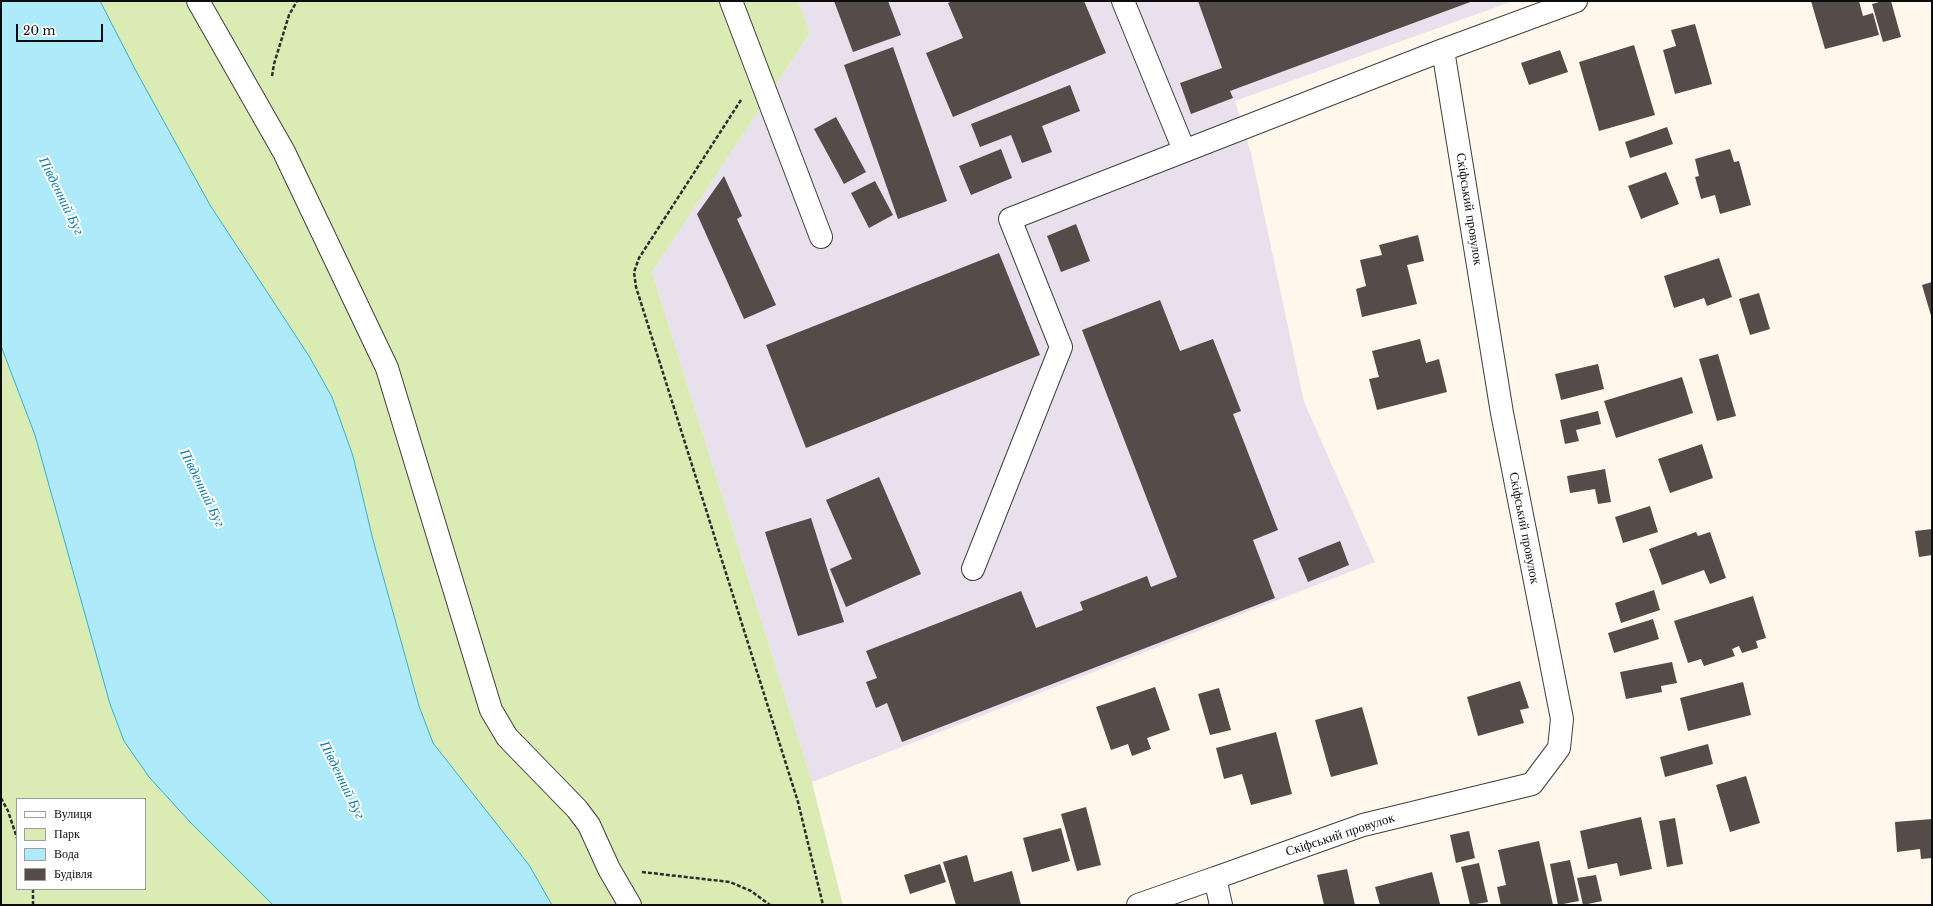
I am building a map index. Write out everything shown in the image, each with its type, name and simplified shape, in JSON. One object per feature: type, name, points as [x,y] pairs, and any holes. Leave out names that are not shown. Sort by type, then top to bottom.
[{"type":"street","points":[[198,1],[284,152],[387,368],[491,710],[507,737],[577,809],[589,825],[609,869],[630,905]]},
{"type":"street","points":[[731,1],[822,237]]},
{"type":"street","points":[[1123,1],[1184,150]]},
{"type":"street","points":[[973,569],[1060,347],[1010,219],[1443,50],[1576,1]]},
{"type":"street","name":"Скіфський провулок","points":[[1138,905],[1363,825],[1532,784],[1559,748],[1562,719],[1502,413],[1443,50]]},
{"type":"street","points":[[1215,878],[1221,905]]},
{"type":"path","points":[[272,78],[274,64],[289,15],[296,1]]},
{"type":"path","points":[[758,72],[639,258],[634,272],[639,294],[796,795],[823,905]]},
{"type":"path","points":[[1,798],[8,811],[16,835]]},
{"type":"path","points":[[609,869],[730,882],[751,891],[770,905]]},
{"type":"path","points":[[33,890],[33,905]]},
{"type":"shaded area","points":[[798,1],[1513,1],[1235,101],[1251,153],[1304,402],[1375,562],[812,782],[652,272],[810,33]]},
{"type":"green space","points":[[100,1],[798,1],[810,33],[652,272],[812,782],[843,905],[552,905],[529,865],[433,743],[419,706],[373,540],[353,456],[332,397],[309,356],[210,205],[136,71]]},
{"type":"green space","points":[[1,346],[190,822],[273,905],[1,905]]},
{"type":"water","name":"Південний Буг","points":[[1,1],[100,1],[136,71],[210,205],[309,356],[332,397],[353,456],[373,540],[419,706],[433,743],[529,865],[552,905],[273,905],[190,822],[149,777],[124,741],[110,704],[35,435],[1,346]]},
{"type":"building","points":[[834,1],[888,1],[901,35],[853,52]]},
{"type":"building","points":[[953,1],[1084,1],[1106,53],[953,117],[926,53],[963,38],[948,3]]},
{"type":"building","points":[[1198,1],[1473,1],[1230,91],[1233,98],[1191,114],[1180,83],[1222,68]]},
{"type":"building","points":[[1811,1],[1859,1],[1863,16],[1873,13],[1879,35],[1825,49]]},
{"type":"building","points":[[1883,1],[1891,1],[1901,37],[1883,42],[1872,4]]},
{"type":"building","points":[[1695,24],[1712,84],[1675,94],[1663,50],[1676,46],[1671,30]]},
{"type":"building","points":[[1634,45],[1655,115],[1599,131],[1579,62]]},
{"type":"building","points":[[893,47],[947,201],[898,219],[844,65]]},
{"type":"building","points":[[1560,50],[1568,72],[1529,85],[1521,63]]},
{"type":"building","points":[[1070,85],[1080,111],[1042,126],[1052,152],[1022,163],[1011,135],[980,147],[971,124]]},
{"type":"building","points":[[836,117],[866,172],[844,184],[814,129]]},
{"type":"building","points":[[1667,127],[1673,144],[1630,158],[1625,142]]},
{"type":"building","points":[[1001,149],[1012,178],[971,195],[959,166]]},
{"type":"building","points":[[1730,149],[1734,162],[1739,161],[1751,205],[1720,214],[1715,195],[1701,199],[1695,177],[1699,176],[1695,159]]},
{"type":"building","points":[[1666,172],[1679,204],[1641,219],[1628,186]]},
{"type":"building","points":[[724,176],[742,216],[737,219],[776,305],[744,319],[697,214]]},
{"type":"building","points":[[875,181],[893,215],[869,228],[851,193]]},
{"type":"building","points":[[1076,224],[1090,261],[1061,272],[1047,236]]},
{"type":"building","points":[[1418,235],[1424,261],[1407,265],[1417,304],[1362,317],[1356,289],[1366,286],[1360,260],[1382,255],[1379,245]]},
{"type":"building","points":[[999,253],[1040,355],[806,448],[766,345]]},
{"type":"building","points":[[1719,258],[1732,297],[1707,306],[1704,298],[1674,308],[1664,276]]},
{"type":"building","points":[[1932,282],[1932,319],[1922,285]]},
{"type":"building","points":[[1759,293],[1770,329],[1750,335],[1739,299]]},
{"type":"building","points":[[1160,300],[1180,351],[1213,339],[1241,411],[1233,414],[1278,530],[1253,540],[1275,598],[902,742],[887,703],[876,708],[866,682],[877,678],[866,651],[1021,591],[1036,628],[1083,610],[1080,602],[1147,576],[1151,587],[1177,577],[1082,330]]},
{"type":"building","points":[[1420,339],[1426,363],[1439,359],[1447,392],[1377,410],[1369,379],[1379,377],[1372,351]]},
{"type":"building","points":[[1718,354],[1736,416],[1717,421],[1699,359]]},
{"type":"building","points":[[1598,364],[1604,389],[1561,400],[1555,374]]},
{"type":"building","points":[[1682,377],[1693,413],[1616,438],[1604,401]]},
{"type":"building","points":[[1598,411],[1601,424],[1576,430],[1579,441],[1565,444],[1560,420]]},
{"type":"building","points":[[1702,444],[1713,478],[1670,493],[1658,459]]},
{"type":"building","points":[[1605,469],[1611,502],[1598,504],[1595,489],[1570,493],[1567,476]]},
{"type":"building","points":[[879,477],[921,574],[846,607],[830,569],[852,559],[826,500]]},
{"type":"building","points":[[1650,506],[1658,532],[1623,543],[1615,517]]},
{"type":"building","points":[[811,518],[844,622],[798,636],[765,532]]},
{"type":"building","points":[[1932,529],[1932,555],[1919,557],[1915,531]]},
{"type":"building","points":[[1696,532],[1698,536],[1710,532],[1726,578],[1710,584],[1704,570],[1662,585],[1649,549]]},
{"type":"building","points":[[1340,541],[1349,565],[1308,582],[1298,558]]},
{"type":"building","points":[[1654,590],[1660,610],[1621,623],[1615,603]]},
{"type":"building","points":[[1753,596],[1766,638],[1756,641],[1758,648],[1742,653],[1739,646],[1732,649],[1735,656],[1704,666],[1701,659],[1688,663],[1674,621]]},
{"type":"building","points":[[1653,619],[1659,639],[1614,653],[1608,633]]},
{"type":"building","points":[[1672,662],[1677,683],[1661,686],[1662,692],[1626,699],[1620,672]]},
{"type":"building","points":[[1520,681],[1529,708],[1520,710],[1524,723],[1478,736],[1467,697]]},
{"type":"building","points":[[1743,682],[1751,715],[1688,731],[1680,698]]},
{"type":"building","points":[[1155,687],[1170,730],[1147,738],[1151,749],[1132,756],[1128,744],[1111,750],[1096,707]]},
{"type":"building","points":[[1219,688],[1231,730],[1210,735],[1198,694]]},
{"type":"building","points":[[1362,707],[1378,764],[1331,777],[1315,720]]},
{"type":"building","points":[[1276,732],[1292,794],[1251,805],[1242,774],[1224,779],[1216,748]]},
{"type":"building","points":[[1708,744],[1713,764],[1665,777],[1660,757]]},
{"type":"building","points":[[1746,776],[1760,823],[1730,832],[1716,785]]},
{"type":"building","points":[[1086,807],[1101,865],[1077,871],[1061,814]]},
{"type":"building","points":[[1641,817],[1652,869],[1620,876],[1617,863],[1588,869],[1580,831]]},
{"type":"building","points":[[1675,818],[1683,864],[1667,867],[1659,821]]},
{"type":"building","points":[[1932,819],[1932,858],[1921,859],[1920,849],[1897,852],[1895,822]]},
{"type":"building","points":[[1061,828],[1070,861],[1032,872],[1023,838]]},
{"type":"building","points":[[1469,831],[1475,858],[1456,863],[1450,835]]},
{"type":"building","points":[[1539,841],[1553,905],[1501,905],[1497,887],[1506,885],[1498,850]]},
{"type":"building","points":[[967,855],[974,882],[1012,871],[1021,905],[956,905],[943,862]]},
{"type":"building","points":[[1570,860],[1579,901],[1558,905],[1550,864]]},
{"type":"building","points":[[1479,863],[1488,902],[1470,905],[1461,867]]},
{"type":"building","points":[[940,864],[946,882],[910,894],[904,875]]},
{"type":"building","points":[[1347,869],[1355,905],[1324,905],[1317,875]]},
{"type":"building","points":[[1432,872],[1440,904],[1380,905],[1375,887]]},
{"type":"building","points":[[1596,875],[1602,901],[1583,905],[1577,878]]}]
